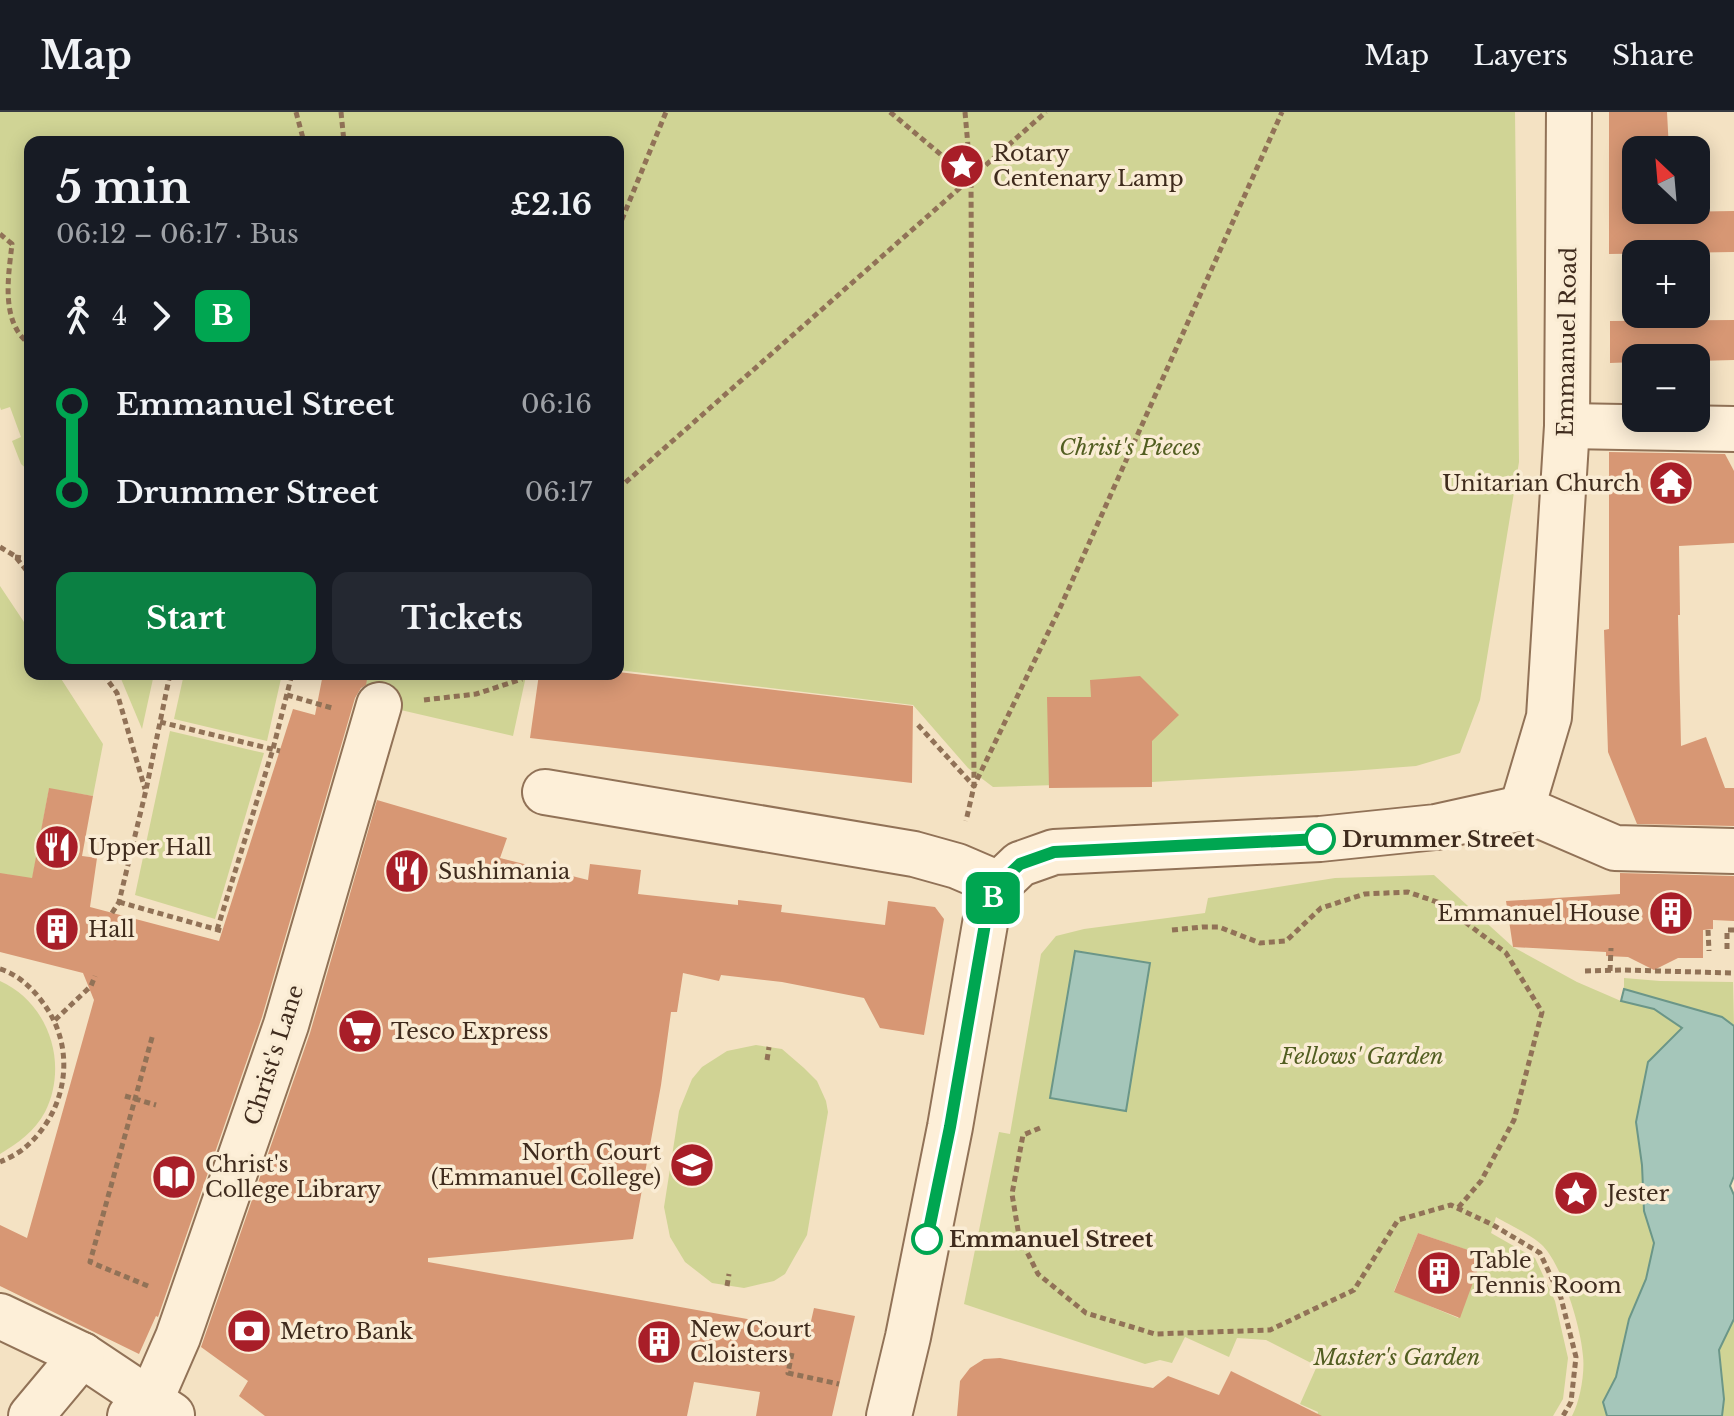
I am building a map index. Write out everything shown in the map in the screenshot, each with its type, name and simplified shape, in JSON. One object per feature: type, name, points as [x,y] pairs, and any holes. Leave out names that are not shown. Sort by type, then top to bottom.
[{"type":"street","name":"Emmanuel Road","points":[[1522,808],[1549,717],[1567,426],[1569,112]]},
{"type":"street","points":[[1567,426],[1734,429]]},
{"type":"street","name":"Christ's Lane","points":[[151,1410],[286,1025],[362,708]]},
{"type":"street","points":[[545,792],[914,854],[957,866],[999,884]]},
{"type":"street","points":[[889,1416],[950,1127],[986,918],[999,884],[1020,864],[1054,852],[1320,839],[1436,827],[1522,808],[1615,848],[1734,851]]},
{"type":"street","points":[[0,1316],[82,1355],[151,1410]]},
{"type":"street","points":[[31,1416],[82,1355]]},
{"type":"path","points":[[296,112],[302,136]]},
{"type":"path","points":[[341,112],[343,136]]},
{"type":"path","points":[[624,214],[666,112]]},
{"type":"path","points":[[890,112],[971,180]]},
{"type":"path","points":[[957,866],[974,786],[971,180],[965,112]]},
{"type":"path","points":[[624,484],[1046,112]]},
{"type":"path","points":[[974,786],[1060,608],[1282,112]]},
{"type":"path","points":[[0,234],[12,244],[8,276],[10,316],[24,339]]},
{"type":"path","points":[[0,547],[24,558]]},
{"type":"path","points":[[15,556],[24,567]]},
{"type":"path","points":[[107,680],[117,693],[146,790]]},
{"type":"path","points":[[112,913],[119,902],[169,680]]},
{"type":"path","points":[[119,902],[220,931],[277,750],[291,680]]},
{"type":"path","points":[[287,695],[362,708],[476,694],[519,680]]},
{"type":"path","points":[[160,722],[277,750]]},
{"type":"path","points":[[918,725],[974,786]]},
{"type":"path","points":[[1172,930],[1219,927],[1260,943],[1286,941],[1321,908],[1365,894],[1408,892],[1440,903],[1506,953],[1542,1012],[1514,1120],[1481,1181],[1458,1208]]},
{"type":"path","points":[[1708,930],[1709,951]]},
{"type":"path","points":[[1727,949],[1727,930],[1734,930]]},
{"type":"path","points":[[1610,971],[1611,948]]},
{"type":"path","points":[[0,969],[10,972],[37,993],[55,1020],[64,1048],[64,1077],[57,1106],[42,1131],[20,1152],[0,1162]]},
{"type":"path","points":[[1585,971],[1734,973]]},
{"type":"path","points":[[55,1020],[91,986],[95,976]]},
{"type":"path","points":[[153,1034],[90,1262],[154,1288]]},
{"type":"path","points":[[767,1060],[769,1047]]},
{"type":"path","points":[[125,1096],[156,1105]]},
{"type":"path","points":[[1040,1128],[1023,1135],[1012,1194],[1019,1236],[1038,1274],[1086,1313],[1155,1334],[1270,1330],[1354,1290],[1398,1220],[1451,1205],[1540,1253],[1561,1298],[1576,1357],[1571,1402],[1563,1416]]},
{"type":"path","points":[[727,1286],[729,1274]]},
{"type":"path","points":[[792,1353],[788,1373],[839,1384]]},
{"type":"green space","name":"Christ's Pieces","points":[[0,112],[1515,112],[1519,462],[1480,700],[1460,753],[1416,766],[1152,782],[993,787],[968,768],[913,705],[624,671],[624,136],[24,136],[24,467],[12,441],[21,437],[10,407],[1,410]]},
{"type":"green space","points":[[0,586],[24,622],[24,680],[62,680],[103,744],[93,796],[49,789],[30,891],[10,875],[0,874]]},
{"type":"green space","points":[[122,680],[153,680],[142,729]]},
{"type":"green space","points":[[183,680],[281,680],[267,741],[174,719]]},
{"type":"green space","points":[[367,680],[525,680],[513,736],[361,703]]},
{"type":"green space","points":[[170,731],[264,753],[215,919],[135,895]]},
{"type":"green space","name":"Fellows' Garden","points":[[1434,875],[1513,947],[1577,982],[1621,1001],[1654,1009],[1683,1028],[1636,1122],[1644,1211],[1654,1243],[1646,1279],[1629,1319],[1616,1377],[1603,1402],[1607,1416],[1572,1416],[1580,1395],[1583,1363],[1582,1344],[1570,1298],[1543,1246],[1496,1217],[1491,1233],[1535,1258],[1555,1301],[1568,1358],[1563,1399],[1553,1416],[1317,1416],[1318,1412],[1300,1404],[1317,1366],[1266,1340],[1237,1338],[1229,1357],[1185,1337],[1172,1363],[1160,1360],[1145,1364],[964,1304],[999,1132],[1010,1134],[1041,954],[1056,936],[1084,929],[1205,913],[1208,898],[1335,878]],"holes":[[[1418,1233],[1482,1255],[1458,1318],[1394,1291]]]},
{"type":"green space","points":[[1624,978],[1733,982],[1734,1026],[1722,1017],[1624,989]]},
{"type":"green space","points":[[0,981],[17,991],[42,1019],[50,1037],[55,1074],[52,1093],[41,1119],[26,1136],[0,1154]]},
{"type":"green space","points":[[756,1045],[782,1049],[804,1068],[817,1081],[828,1112],[807,1235],[785,1274],[774,1281],[744,1288],[712,1283],[685,1262],[670,1237],[664,1207],[679,1111],[692,1079],[702,1067],[727,1051]]},
{"type":"green space","points":[[1734,1319],[1734,1416],[1722,1416],[1724,1399],[1719,1350]]},
{"type":"water","points":[[1075,951],[1150,963],[1126,1111],[1050,1098]]},
{"type":"water","points":[[1624,989],[1722,1017],[1734,1026],[1734,1176],[1730,1186],[1734,1195],[1734,1319],[1719,1350],[1724,1399],[1722,1416],[1607,1416],[1603,1402],[1616,1377],[1629,1319],[1646,1279],[1654,1243],[1644,1211],[1636,1122],[1648,1062],[1682,1028],[1654,1009],[1621,1001]]},
{"type":"building","points":[[1609,112],[1667,112],[1668,136],[1622,136],[1622,224],[1710,224],[1710,211],[1734,211],[1734,252],[1710,252],[1710,240],[1622,240],[1622,254],[1609,254]]},
{"type":"building","points":[[1710,320],[1734,320],[1734,360],[1710,361],[1710,344],[1622,344],[1622,363],[1610,363],[1610,321],[1622,321],[1622,328],[1710,328]]},
{"type":"building","points":[[1609,452],[1725,454],[1734,471],[1734,543],[1679,546],[1678,615],[1681,746],[1706,737],[1725,788],[1734,788],[1734,826],[1637,824],[1608,752],[1604,630],[1609,629]]},
{"type":"building","points":[[624,673],[913,706],[912,783],[530,738],[538,680],[624,680]]},
{"type":"building","points":[[1140,676],[1179,715],[1152,741],[1152,787],[1049,788],[1047,697],[1091,697],[1090,680]]},
{"type":"building","points":[[322,680],[367,680],[355,698],[262,1017],[158,1317],[139,1354],[0,1286],[0,1225],[27,1238],[94,1000],[83,973],[0,952],[0,873],[32,878],[49,788],[93,796],[82,856],[97,858],[90,907],[219,941],[293,709],[315,715]]},
{"type":"building","points":[[377,800],[507,838],[500,858],[588,880],[590,864],[641,870],[638,894],[738,905],[738,900],[782,905],[781,912],[885,925],[888,901],[935,907],[944,919],[924,1035],[880,1028],[864,998],[782,982],[721,975],[719,981],[683,973],[677,1012],[671,1012],[633,1239],[428,1258],[428,1262],[809,1330],[814,1308],[855,1316],[832,1416],[756,1416],[760,1392],[694,1382],[687,1416],[265,1416],[239,1396],[248,1381],[201,1347],[310,1033]]},
{"type":"building","name":"Emmanuel House","points":[[1620,873],[1734,876],[1734,921],[1713,920],[1713,929],[1703,930],[1703,958],[1678,958],[1654,970],[1628,957],[1606,956],[1606,952],[1513,947],[1506,901],[1620,894]]},
{"type":"building","name":"Table Tennis Room","points":[[1418,1233],[1483,1255],[1460,1318],[1394,1292]]},
{"type":"building","points":[[1000,1358],[1153,1388],[1168,1376],[1219,1395],[1231,1371],[1322,1416],[957,1416],[960,1381],[970,1368],[984,1359]]},
{"type":"bus line","name":"B","points":[[927,1239],[986,918],[999,884],[1020,864],[1054,852],[1320,839]]},
{"type":"place","name":"Rotary Centenary Lamp","points":[[962,166]]},
{"type":"place","name":"Unitarian Church","points":[[1671,483]]},
{"type":"place","name":"Drummer Street","points":[[1320,839]]},
{"type":"place","name":"Upper Hall","points":[[57,847]]},
{"type":"place","name":"Sushimania","points":[[407,871]]},
{"type":"place","name":"Emmanuel House","points":[[1671,913]]},
{"type":"place","name":"Hall","points":[[57,929]]},
{"type":"place","name":"Tesco Express","points":[[360,1031]]},
{"type":"place","name":"North Court (Emmanuel College)","points":[[692,1165]]},
{"type":"place","name":"Christ's College Library","points":[[174,1177]]},
{"type":"place","name":"Jester","points":[[1576,1193]]},
{"type":"place","name":"Emmanuel Street","points":[[927,1239]]},
{"type":"place","name":"Table Tennis Room","points":[[1439,1273]]},
{"type":"place","name":"Metro Bank","points":[[249,1331]]},
{"type":"place","name":"New Court Cloisters","points":[[659,1342]]},
{"type":"park label","name":"Master's Garden","points":[[1397,1357]]}]
